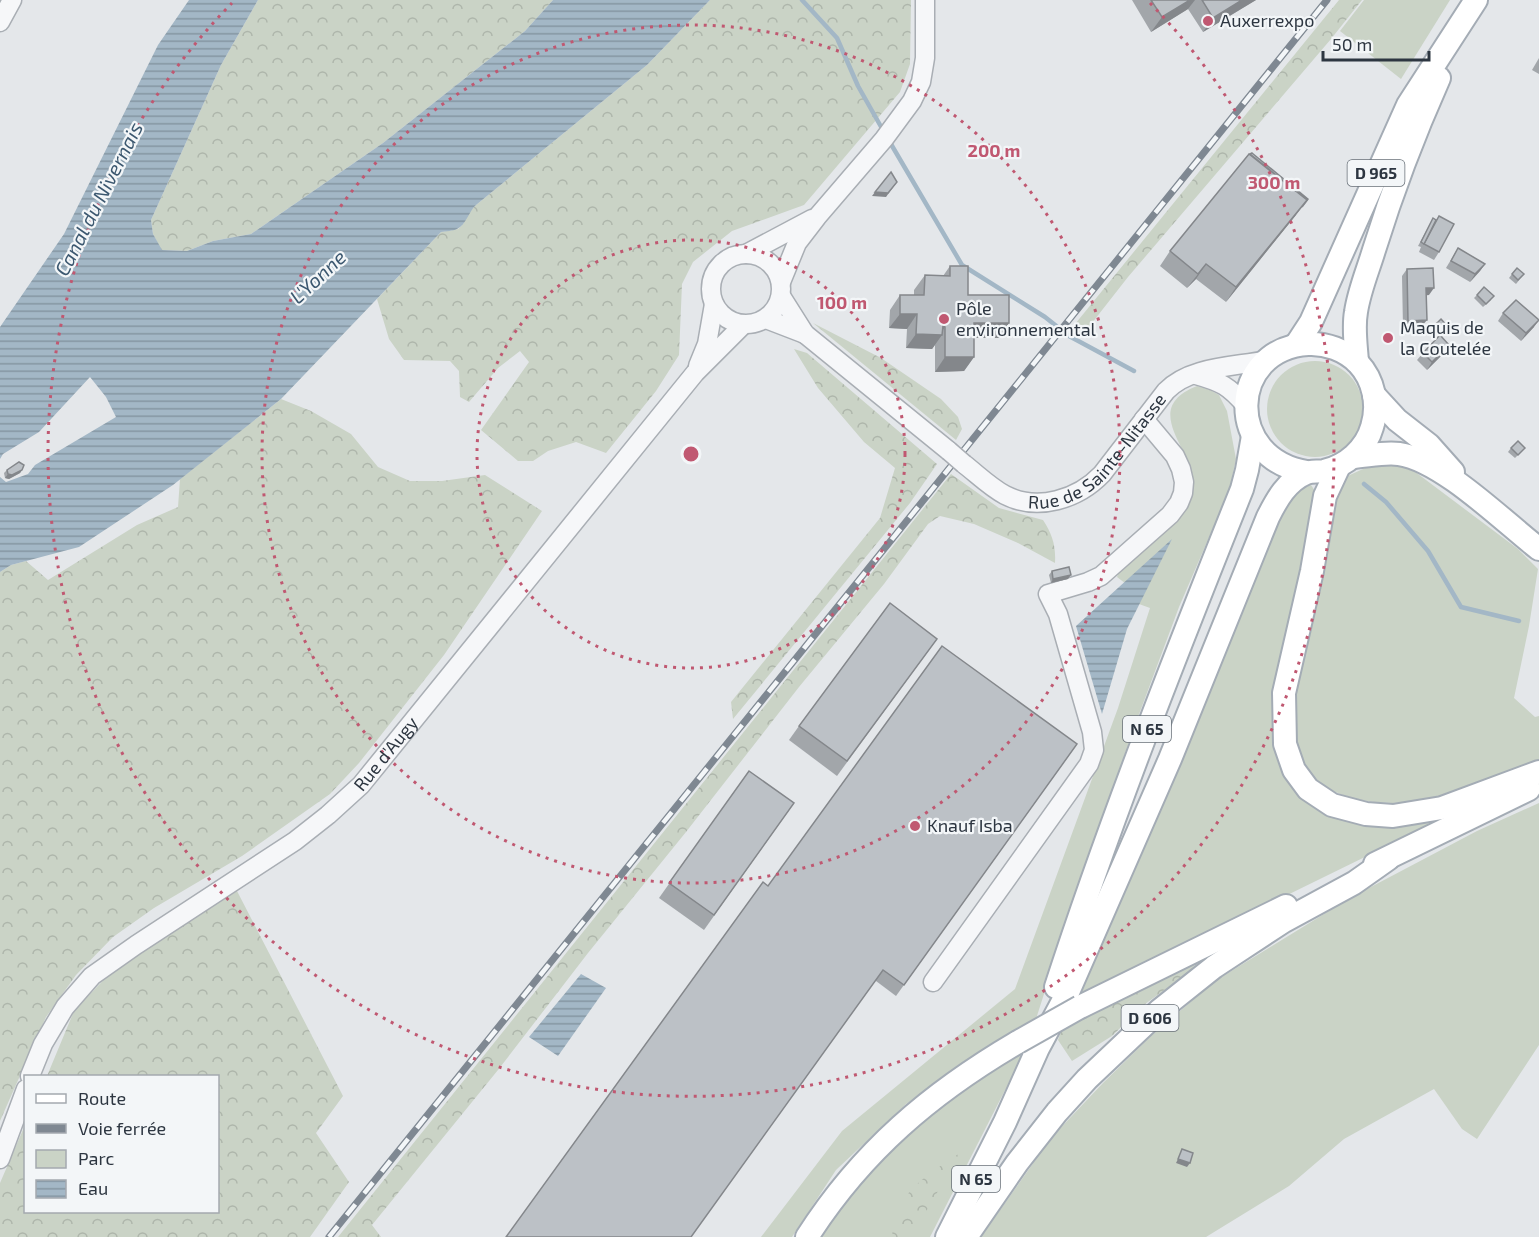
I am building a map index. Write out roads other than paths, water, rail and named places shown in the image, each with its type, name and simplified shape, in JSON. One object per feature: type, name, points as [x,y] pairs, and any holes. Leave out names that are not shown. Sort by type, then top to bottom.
[{"type":"main road","name":"D 965","points":[[1296,345],[1311,322],[1408,105],[1473,4]]},
{"type":"main road","name":"D 965","points":[[1357,362],[1356,312],[1382,225],[1423,113],[1473,4]]},
{"type":"main road","points":[[1539,549],[1467,490],[1413,457],[1398,454],[1346,461],[1324,471],[1307,472],[1281,465],[1265,453],[1249,426],[1246,406],[1249,389],[1256,373],[1267,360],[1280,351],[1296,345],[1318,343],[1339,349],[1357,362],[1371,383],[1374,395],[1375,412],[1372,429],[1364,444],[1346,461],[1325,496],[1312,571],[1284,693],[1285,744],[1294,770],[1308,789],[1332,805],[1366,814],[1393,816],[1442,808],[1539,772]]},
{"type":"main road","points":[[1374,395],[1397,420],[1443,459],[1467,490]]},
{"type":"main road","name":"N 65","points":[[947,1237],[1005,1122],[1028,1045],[1079,917],[1136,757],[1242,489],[1253,436]]},
{"type":"main road","name":"N 65","points":[[1028,1045],[1068,992],[1170,759],[1278,496],[1287,486],[1307,472]]},
{"type":"main road","name":"D 606","points":[[807,1237],[853,1174],[896,1129],[947,1087],[1028,1045],[1080,1007],[1254,920],[1388,859],[1539,785]]},
{"type":"main road","name":"D 606","points":[[966,1237],[1017,1163],[1057,1112],[1087,1079],[1160,1010],[1214,967],[1284,921],[1354,883],[1388,859]]},
{"type":"street","points":[[0,22],[12,0]]},
{"type":"street","points":[[817,217],[746,254],[734,256],[716,270],[711,293],[714,304],[726,318],[743,325],[755,324],[766,319],[778,305],[781,289],[797,243],[912,101],[921,82],[925,58],[925,0]]},
{"type":"street","points":[[746,254],[768,261],[777,271],[781,289],[806,334]]},
{"type":"street","name":"Rue d'Augy","points":[[695,373],[707,344],[714,304]]},
{"type":"street","points":[[766,319],[806,334]]},
{"type":"street","name":"Rue d'Augy","points":[[31,1075],[43,1044],[65,1006],[92,976],[302,835],[361,785],[695,373],[743,325]]},
{"type":"street","name":"Rue de Sainte-Nitasse","points":[[806,334],[964,464],[1004,494],[1014,499],[1043,502],[1068,499],[1092,485],[1178,380],[1207,370],[1267,360]]},
{"type":"street","points":[[1196,375],[1228,386],[1246,406]]},
{"type":"street","points":[[933,982],[1089,764],[1094,750],[1092,732],[1058,614],[1048,594],[1101,576],[1170,515],[1179,503],[1184,482],[1181,469],[1175,456],[1144,419]]},
{"type":"street","points":[[0,1159],[24,1094]]},
{"type":"water","points":[[189,0],[258,0],[221,65],[151,220],[153,234],[162,250],[187,251],[213,241],[251,234],[383,143],[525,31],[553,0],[710,0],[647,65],[476,205],[460,227],[441,232],[281,399],[173,485],[79,547],[11,565],[0,572],[0,477],[6,482],[28,474],[35,465],[116,417],[106,397],[90,377],[39,432],[3,454],[0,459],[0,327],[64,234],[158,45]]},
{"type":"water","points":[[1172,539],[1127,629],[1102,714],[1076,626]]},
{"type":"water","points":[[581,974],[606,988],[558,1056],[529,1037]]},
{"type":"waterway","points":[[802,0],[837,38],[858,86],[884,132]]},
{"type":"waterway","points":[[888,139],[962,265],[1045,317],[1069,336],[1134,371]]},
{"type":"waterway","points":[[1364,484],[1386,502],[1428,551],[1461,607],[1519,621]]},
{"type":"railway","points":[[329,1237],[1327,0]]},
{"type":"place","name":"Auxerrexpo","points":[[1208,21]]},
{"type":"place","name":"Pôle environnemental","points":[[944,319]]},
{"type":"place","name":"Maquis de la Coutelée","points":[[1388,338]]},
{"type":"place","name":"Knauf Isba","points":[[915,826]]},
{"type":"water label","name":"Canal du Nivernais","points":[[99,199]]},
{"type":"water label","name":"L'Yonne","points":[[318,277]]}]
